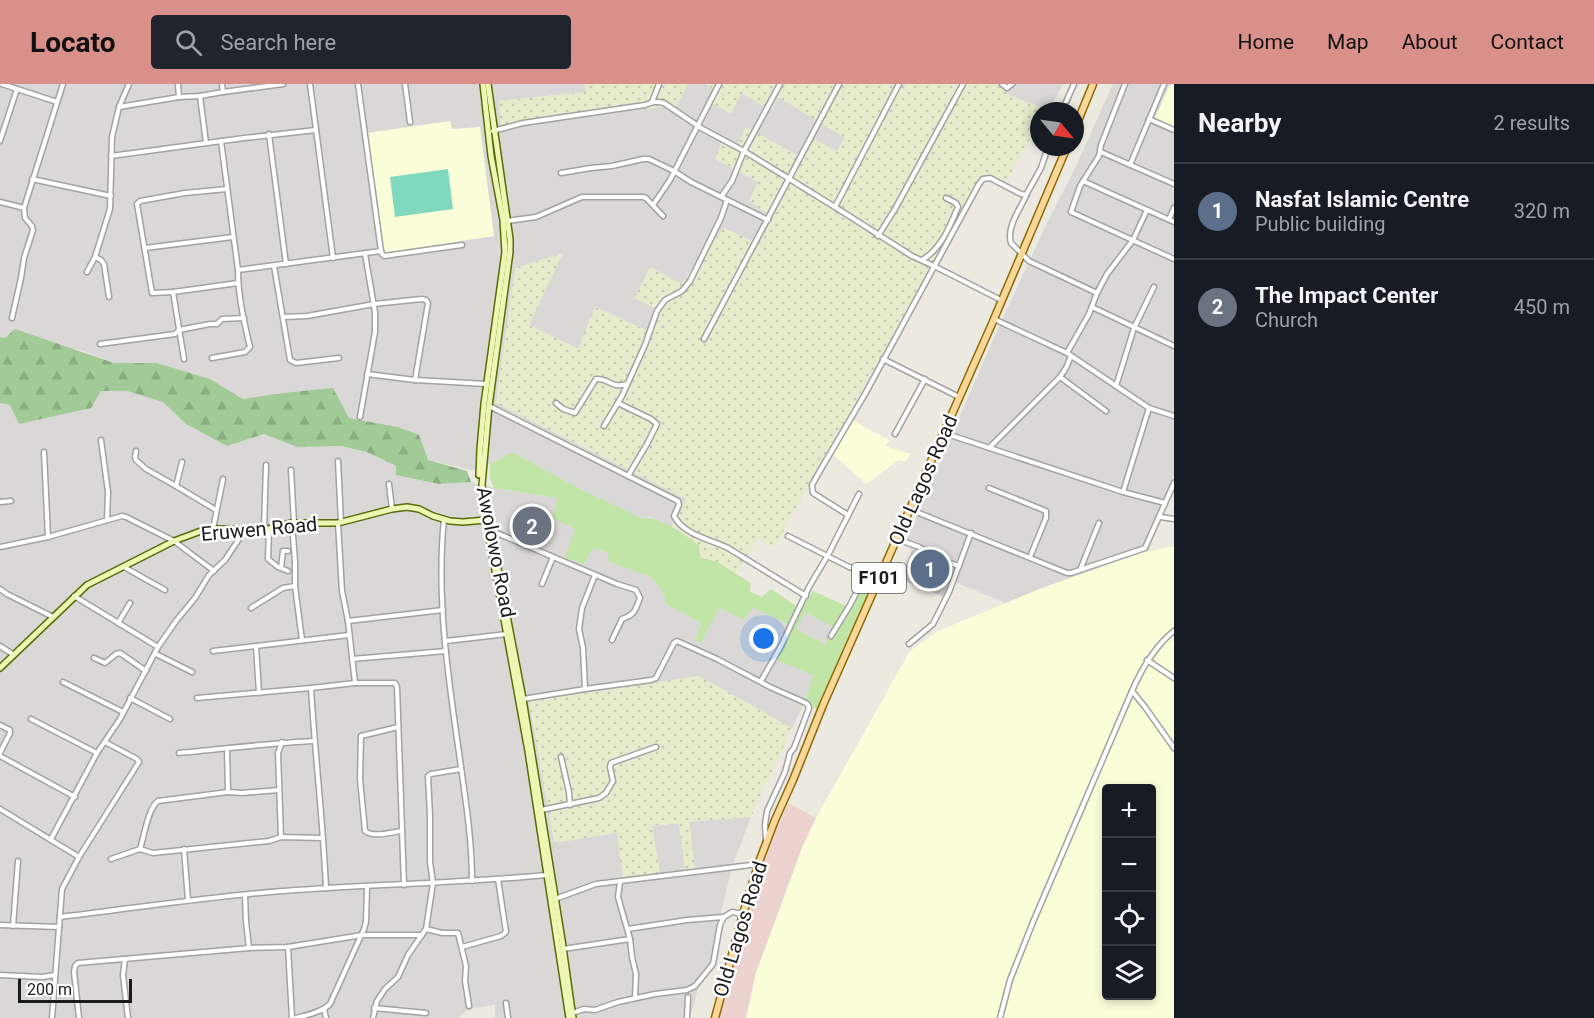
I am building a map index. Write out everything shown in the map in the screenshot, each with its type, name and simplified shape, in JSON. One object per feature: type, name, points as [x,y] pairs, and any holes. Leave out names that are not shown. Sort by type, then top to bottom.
[{"type":"main road","name":"Awolowo Road","points":[[483,84],[507,221],[510,252],[481,482],[523,699],[548,874],[555,898],[572,1017]]},
{"type":"main road","name":"Awolowo Road","points":[[488,84],[491,156],[503,220],[505,252],[480,449],[481,482],[572,1017]]},
{"type":"main road","points":[[1084,106],[1093,84]]},
{"type":"main road","name":"Old Lagos Road","points":[[715,1018],[759,862],[823,705],[1002,301],[1063,156]]},
{"type":"main road","name":"Eruwen Road","points":[[0,668],[87,585],[174,541],[201,531],[267,529],[293,523],[340,522],[407,507],[444,519],[463,522],[486,519]]},
{"type":"street","points":[[2,84],[57,102]]},
{"type":"street","points":[[12,318],[24,258],[33,230],[25,218],[24,208],[63,84]]},
{"type":"street","points":[[87,272],[95,257],[110,209],[112,137],[119,106],[129,84]]},
{"type":"street","points":[[178,84],[179,97]]},
{"type":"street","points":[[222,84],[223,92]]},
{"type":"street","points":[[119,106],[283,84]]},
{"type":"street","points":[[310,84],[333,258]]},
{"type":"street","points":[[358,84],[382,254],[384,256],[462,245]]},
{"type":"street","points":[[405,84],[410,123]]},
{"type":"street","points":[[652,102],[659,84]]},
{"type":"street","points":[[653,205],[660,197],[719,84]]},
{"type":"street","points":[[721,197],[732,181],[744,151],[780,84]]},
{"type":"street","points":[[704,339],[839,84]]},
{"type":"street","points":[[835,207],[899,84]]},
{"type":"street","points":[[878,236],[963,84]]},
{"type":"street","points":[[1002,84],[1007,88],[1012,84]]},
{"type":"street","points":[[1066,102],[1074,84]]},
{"type":"street","points":[[1125,84],[1101,145],[1101,152],[1085,177],[1071,212],[1174,259]]},
{"type":"street","points":[[1130,165],[1164,84]]},
{"type":"street","points":[[0,141],[17,89]]},
{"type":"street","points":[[200,96],[206,143]]},
{"type":"street","points":[[491,131],[523,123],[645,105],[652,102],[664,103],[912,256],[1002,301]]},
{"type":"street","points":[[1149,119],[1174,130]]},
{"type":"street","points":[[111,156],[269,134],[316,130]]},
{"type":"street","points":[[269,134],[286,264]]},
{"type":"street","points":[[212,358],[248,351],[250,347],[238,283],[221,141]]},
{"type":"street","points":[[1101,152],[1174,184]]},
{"type":"street","points":[[1045,156],[1012,226],[1009,239],[1029,261],[1097,293]]},
{"type":"street","points":[[561,173],[649,159],[768,220]]},
{"type":"street","points":[[848,515],[813,493],[812,485],[979,184],[983,179],[990,178],[1026,195]]},
{"type":"street","points":[[32,179],[111,196]]},
{"type":"street","points":[[1083,181],[1172,220],[1174,208]]},
{"type":"street","points":[[227,189],[140,201],[137,204],[153,294],[238,283]]},
{"type":"street","points":[[507,221],[536,217],[582,197],[643,197],[663,216]]},
{"type":"street","points":[[922,260],[929,256],[940,243],[958,207],[946,198]]},
{"type":"street","points":[[604,426],[628,384],[657,311],[665,300],[682,291],[690,281],[721,218],[727,200]]},
{"type":"street","points":[[0,202],[24,208]]},
{"type":"street","points":[[989,448],[1060,377],[1107,274],[1133,240],[1148,210]]},
{"type":"street","points":[[145,248],[233,237]]},
{"type":"street","points":[[238,270],[381,251]]},
{"type":"street","points":[[360,417],[375,332],[374,304],[365,254]]},
{"type":"street","points":[[95,257],[104,264],[109,297]]},
{"type":"street","points":[[274,266],[290,360],[292,362],[339,358]]},
{"type":"street","points":[[1116,386],[1134,328],[1154,287]]},
{"type":"street","points":[[173,292],[184,359]]},
{"type":"street","points":[[284,317],[313,315],[374,304],[426,300],[428,303],[415,380]]},
{"type":"street","points":[[1092,307],[1174,346]]},
{"type":"street","points":[[100,344],[175,334],[179,330],[217,324],[222,319],[244,318]]},
{"type":"street","points":[[994,319],[1069,354],[1149,408],[1172,416],[1174,407]]},
{"type":"street","points":[[883,359],[960,397]]},
{"type":"street","points":[[367,374],[415,380],[487,384]]},
{"type":"street","points":[[1060,377],[1106,411]]},
{"type":"street","points":[[556,403],[563,409],[575,413],[596,379],[602,379],[618,386],[628,384]]},
{"type":"street","points":[[895,434],[925,380]]},
{"type":"street","points":[[618,403],[657,423],[628,477]]},
{"type":"street","points":[[489,406],[678,501],[675,519],[692,532],[728,548],[806,596]]},
{"type":"street","points":[[1123,492],[1149,408]]},
{"type":"street","points":[[944,433],[1123,492],[1165,503]]},
{"type":"street","points":[[101,440],[107,484],[107,520]]},
{"type":"street","points":[[136,451],[135,457],[139,464],[216,510]]},
{"type":"street","points":[[44,452],[48,537]]},
{"type":"street","points":[[338,461],[342,591],[355,682]]},
{"type":"street","points":[[176,486],[182,462]]},
{"type":"street","points":[[266,465],[268,559],[288,571]]},
{"type":"street","points":[[291,470],[295,586],[302,640]]},
{"type":"street","points":[[213,529],[223,479]]},
{"type":"street","points":[[909,509],[1071,573],[1145,548],[1174,483]]},
{"type":"street","points":[[389,484],[392,509]]},
{"type":"street","points":[[989,488],[1046,511],[1046,518],[1030,557]]},
{"type":"street","points":[[761,681],[859,494]]},
{"type":"street","points":[[0,502],[12,501]]},
{"type":"street","points":[[0,546],[48,537],[122,516],[174,541],[214,571]]},
{"type":"street","points":[[1160,517],[1174,519]]},
{"type":"street","points":[[444,519],[441,552],[445,642],[471,837],[472,881]]},
{"type":"street","points":[[1080,570],[1099,523]]},
{"type":"street","points":[[51,839],[158,647],[195,598],[209,575],[225,560],[245,530]]},
{"type":"street","points":[[492,531],[636,590],[640,598],[634,613],[622,619],[612,640]]},
{"type":"street","points":[[909,644],[932,626],[941,610],[971,534]]},
{"type":"street","points":[[788,536],[849,567],[868,570],[879,577]]},
{"type":"street","points":[[896,539],[959,566]]},
{"type":"street","points":[[281,568],[284,551],[288,551]]},
{"type":"street","points":[[542,584],[553,557]]},
{"type":"street","points":[[124,567],[165,590]]},
{"type":"street","points":[[831,636],[868,570]]},
{"type":"street","points":[[585,689],[583,648],[579,629],[582,608],[595,575]]},
{"type":"street","points":[[251,608],[283,588],[295,586]]},
{"type":"street","points":[[0,589],[53,617]]},
{"type":"street","points":[[74,596],[158,647]]},
{"type":"street","points":[[118,623],[130,603]]},
{"type":"street","points":[[348,621],[443,610]]},
{"type":"street","points":[[1000,1018],[1010,980],[1033,922],[1132,691],[1147,660],[1160,643],[1174,631]]},
{"type":"street","points":[[445,642],[507,633]]},
{"type":"street","points":[[213,651],[349,635]]},
{"type":"street","points":[[523,699],[651,680],[656,678],[677,641],[808,705],[809,708],[790,753],[785,772],[767,812],[766,845]]},
{"type":"street","points":[[0,646],[14,655]]},
{"type":"street","points":[[256,646],[259,693]]},
{"type":"street","points":[[352,659],[446,651]]},
{"type":"street","points":[[94,658],[105,663],[120,653],[146,671]]},
{"type":"street","points":[[156,654],[192,672]]},
{"type":"street","points":[[1147,660],[1174,678]]},
{"type":"street","points":[[63,682],[123,712]]},
{"type":"street","points":[[197,698],[355,682],[395,683],[397,687],[404,885]]},
{"type":"street","points":[[311,688],[326,888]]},
{"type":"street","points":[[1132,691],[1174,748]]},
{"type":"street","points":[[130,698],[170,719]]},
{"type":"street","points":[[31,719],[97,753]]},
{"type":"street","points":[[0,725],[10,730],[10,733],[0,755],[75,797]]},
{"type":"street","points":[[398,728],[361,736],[360,779],[365,831],[373,835],[402,831]]},
{"type":"street","points":[[179,753],[282,742],[314,741]]},
{"type":"street","points":[[52,1018],[62,889],[79,857],[139,762],[105,742]]},
{"type":"street","points":[[281,837],[278,753],[282,742]]},
{"type":"street","points":[[272,743],[278,753]]},
{"type":"street","points":[[540,810],[593,800],[606,793],[613,782],[610,767],[613,761],[656,747]]},
{"type":"street","points":[[227,749],[228,792]]},
{"type":"street","points":[[561,757],[570,805]]},
{"type":"street","points":[[373,1018],[374,1008],[385,989],[398,977],[408,956],[426,929],[432,883],[428,776],[461,769]]},
{"type":"street","points":[[140,849],[154,803],[158,801],[228,792],[279,790]]},
{"type":"street","points":[[0,809],[79,857]]},
{"type":"street","points":[[111,859],[140,849],[153,853],[269,841],[281,837],[322,838]]},
{"type":"street","points":[[184,849],[188,900]]},
{"type":"street","points":[[13,926],[18,861]]},
{"type":"street","points":[[555,898],[596,884],[751,865],[759,862]]},
{"type":"street","points":[[60,917],[188,900],[326,888],[472,881],[548,874]]},
{"type":"street","points":[[462,947],[501,936],[506,932],[498,879]]},
{"type":"street","points":[[620,882],[618,897],[628,928],[636,974],[635,999]]},
{"type":"street","points":[[288,947],[294,1018],[330,1004],[362,935],[366,922],[367,886]]},
{"type":"street","points":[[245,895],[249,948]]},
{"type":"street","points":[[628,928],[724,917],[732,912],[743,914]]},
{"type":"street","points":[[572,1017],[584,1009],[595,1010],[655,994],[687,990],[695,986],[713,964],[717,934],[724,917]]},
{"type":"street","points":[[0,925],[59,927]]},
{"type":"street","points":[[426,929],[442,933],[458,933],[466,966],[465,981],[469,1006]]},
{"type":"street","points":[[79,1018],[74,972],[75,966],[81,962],[249,948],[288,947],[362,935],[422,935]]},
{"type":"street","points":[[563,949],[630,939]]},
{"type":"street","points":[[125,959],[123,975],[128,1018]]},
{"type":"street","points":[[0,975],[42,977],[55,975]]},
{"type":"street","points":[[687,1018],[688,996]]},
{"type":"street","points":[[506,1003],[508,1018]]},
{"type":"street","points":[[324,1008],[326,1018]]},
{"type":"street","points":[[374,1008],[426,1013]]},
{"type":"shaded area","points":[[0,84],[584,84],[586,92],[499,101],[676,106],[688,84],[705,84],[714,89],[731,113],[741,93],[778,97],[845,137],[837,151],[804,159],[746,128],[738,144],[725,138],[758,182],[768,214],[752,241],[724,228],[681,284],[651,267],[658,310],[648,332],[596,307],[579,349],[529,325],[562,254],[515,269],[496,403],[686,499],[672,527],[649,517],[641,519],[512,452],[490,464],[471,470],[428,460],[398,427],[349,418],[283,393],[243,399],[210,379],[157,363],[114,363],[81,350],[0,337]]},
{"type":"shaded area","points":[[584,84],[688,84],[677,105],[501,127],[499,101],[586,92]]},
{"type":"shaded area","points":[[705,84],[1002,84],[1009,95],[1030,103],[1030,139],[1006,181],[983,173],[774,548],[758,539],[736,573],[717,562],[700,557],[699,545],[672,527],[686,499],[496,403],[515,268],[563,253],[529,325],[578,349],[595,307],[648,331],[658,310],[635,298],[650,267],[681,284],[724,228],[752,241],[768,214],[749,201],[758,182],[715,159],[724,137],[738,144],[746,127],[804,159],[814,139],[837,151],[845,138],[778,97],[771,111],[741,93],[731,114],[708,101],[714,89]]},
{"type":"shaded area","points":[[1002,84],[1063,84],[1053,102],[1030,103],[1009,95]]},
{"type":"shaded area","points":[[1113,84],[1174,84],[1174,476],[1141,553],[1006,603],[957,583],[956,569],[904,545],[996,333],[1046,225],[1080,156],[1084,156],[1084,148]]},
{"type":"shaded area","points":[[1173,84],[1174,127],[1155,118],[1169,86]]},
{"type":"shaded area","points":[[450,121],[452,129],[480,127],[494,236],[384,253],[367,133]]},
{"type":"shaded area","points":[[101,390],[127,391],[163,402],[186,424],[227,446],[264,434],[297,447],[341,446],[367,452],[396,466],[396,475],[439,484],[471,482],[558,498],[576,529],[593,548],[609,553],[608,561],[651,577],[663,591],[666,604],[701,623],[695,641],[701,643],[719,607],[753,607],[789,625],[813,676],[806,700],[792,728],[699,676],[617,833],[659,873],[652,826],[679,823],[686,871],[695,870],[689,821],[751,817],[732,867],[715,938],[713,963],[703,970],[690,1018],[495,1018],[495,1005],[468,1009],[459,1018],[0,1018],[0,403],[10,405]]},
{"type":"shaded area","points":[[852,420],[889,440],[886,446],[910,454],[905,462],[899,460],[866,484],[833,454]]},
{"type":"shaded area","points":[[1174,546],[1174,1018],[746,1018],[756,973],[802,848],[816,818],[910,651],[938,631],[1042,588],[1141,553]]},
{"type":"shaded area","points":[[912,550],[956,569],[944,597],[900,579]]},
{"type":"shaded area","points":[[805,612],[834,627],[825,644],[796,629]]},
{"type":"shaded area","points":[[699,676],[792,728],[751,817],[689,822],[695,870],[685,871],[679,823],[652,826],[660,873],[623,877],[617,833],[554,843],[529,701]]},
{"type":"shaded area","points":[[788,803],[816,818],[802,848],[756,973],[746,1018],[718,1018],[746,913],[764,857]]},
{"type":"green space","points":[[448,169],[453,209],[395,217],[390,177]]},
{"type":"green space","points":[[15,329],[114,363],[157,363],[210,379],[243,399],[333,388],[349,418],[398,427],[419,435],[428,460],[467,471],[471,482],[439,484],[396,475],[396,466],[367,452],[341,446],[297,447],[264,434],[227,446],[186,424],[163,402],[127,391],[101,391],[91,408],[19,424],[10,405],[0,403],[0,337],[5,338]]},
{"type":"green space","points":[[512,452],[580,489],[641,518],[656,520],[679,531],[699,545],[700,557],[717,562],[751,583],[750,592],[762,597],[771,589],[801,609],[813,591],[851,608],[869,573],[879,571],[817,710],[806,700],[813,675],[777,660],[789,625],[753,607],[744,620],[719,608],[701,643],[695,641],[701,623],[666,604],[663,591],[651,577],[607,561],[609,553],[593,548],[584,564],[565,558],[575,529],[553,518],[557,498],[494,488],[490,479],[490,464]],"holes":[[[805,612],[833,627],[825,644],[796,629]]]},
{"type":"place","name":"The Impact Center","points":[[532,526]]},
{"type":"place","name":"Nasfat Islamic Centre","points":[[930,569]]}]
